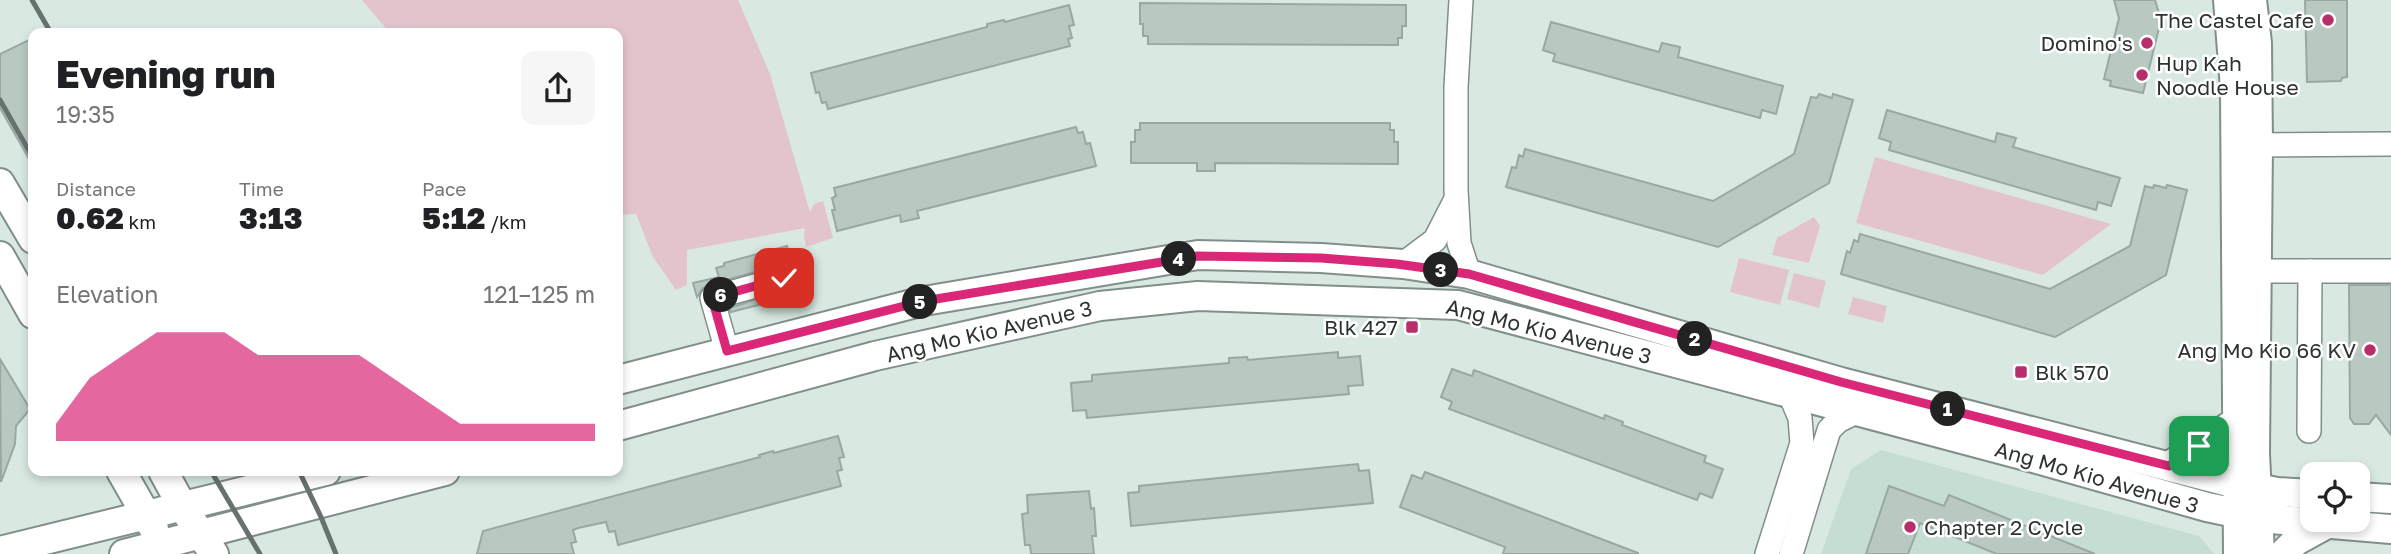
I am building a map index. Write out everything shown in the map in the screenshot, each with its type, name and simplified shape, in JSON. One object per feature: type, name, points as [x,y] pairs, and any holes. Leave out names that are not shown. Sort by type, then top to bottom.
[{"type":"main road","points":[[2228,0],[2235,89],[2247,145],[2257,271],[2247,486],[2248,516],[2260,554]]},
{"type":"main road","points":[[2247,486],[2236,422],[2247,145],[2257,43],[2252,0]]},
{"type":"main road","points":[[0,183],[28,231]]},
{"type":"main road","points":[[0,256],[28,305]]},
{"type":"main road","name":"Ang Mo Kio Avenue 3","points":[[623,379],[924,301],[1198,256],[1321,258],[1403,264],[1469,274],[1841,382],[2247,486],[2300,493]]},
{"type":"main road","name":"Ang Mo Kio Avenue 3","points":[[623,425],[875,356],[1100,306],[1198,296],[1458,305],[2248,516],[2300,521]]},
{"type":"main road","points":[[2169,466],[2236,422]]},
{"type":"main road","points":[[102,527],[116,509],[122,476]]},
{"type":"main road","points":[[125,476],[167,549]]},
{"type":"main road","points":[[166,476],[207,544]]},
{"type":"main road","points":[[0,551],[305,476]]},
{"type":"main road","points":[[124,554],[207,544],[429,476]]},
{"type":"main road","points":[[2370,498],[2391,499]]},
{"type":"main road","points":[[2238,554],[2248,516]]},
{"type":"main road","name":"Ang Mo Kio Avenue 3","points":[[2370,527],[2391,528]]},
{"type":"main road","points":[[2283,554],[2296,541],[2312,532]]},
{"type":"street","points":[[1461,0],[1456,87],[1456,199],[1459,243],[1469,274]]},
{"type":"street","points":[[2247,145],[2391,144]]},
{"type":"street","points":[[1403,264],[1435,240],[1456,199]]},
{"type":"street","points":[[2257,271],[2391,271]]},
{"type":"street","points":[[2309,431],[2310,271]]},
{"type":"street","points":[[727,351],[712,298],[784,278]]},
{"type":"street","points":[[1767,554],[1802,443],[1800,418],[1789,393]]},
{"type":"street","points":[[1791,554],[1829,430],[1838,421],[1858,411]]},
{"type":"shaded area","points":[[362,0],[738,0],[770,74],[810,212],[814,204],[823,201],[833,238],[806,247],[805,228],[687,250],[687,285],[676,290],[653,257],[636,214],[623,215],[623,28],[386,28]]},
{"type":"shaded area","points":[[1875,157],[2111,224],[2043,275],[1856,223]]},
{"type":"shaded area","points":[[1814,217],[1820,226],[1809,263],[1772,255],[1777,238]]},
{"type":"shaded area","points":[[1739,258],[1789,270],[1780,305],[1730,292]]},
{"type":"shaded area","points":[[1794,273],[1826,281],[1819,308],[1787,299]]},
{"type":"shaded area","points":[[1853,297],[1887,306],[1883,323],[1848,314]]},
{"type":"shaded area","points":[[1881,450],[2199,536],[2214,554],[1821,554],[1851,469]]},
{"type":"building","points":[[2114,0],[2155,0],[2161,20],[2143,93],[2110,86],[2111,81],[2104,79],[2119,18]]},
{"type":"building","points":[[2305,0],[2347,0],[2347,77],[2341,81],[2307,82]]},
{"type":"building","points":[[1140,3],[1406,5],[1406,26],[1402,26],[1402,38],[1398,38],[1398,45],[1148,44],[1148,36],[1143,36],[1143,24],[1140,24]]},
{"type":"building","points":[[1069,5],[1074,25],[1069,26],[1072,38],[1068,39],[1070,46],[828,109],[826,102],[822,103],[819,92],[816,93],[811,73],[987,27],[987,24],[1005,22]]},
{"type":"building","points":[[1551,22],[1659,52],[1662,43],[1680,47],[1678,57],[1783,86],[1776,114],[1762,110],[1760,118],[1553,61],[1555,54],[1543,50]]},
{"type":"building","points":[[28,40],[28,157],[0,108],[0,54]]},
{"type":"building","points":[[1819,94],[1832,98],[1833,94],[1853,100],[1829,183],[1718,247],[1506,187],[1512,167],[1516,168],[1519,155],[1523,157],[1525,149],[1713,201],[1794,154],[1811,97],[1817,98]]},
{"type":"building","points":[[1887,110],[1995,142],[1997,133],[2016,138],[2013,147],[2120,178],[2111,206],[2098,202],[2096,210],[1889,150],[1891,142],[1879,138]]},
{"type":"building","points":[[1140,123],[1390,123],[1390,130],[1394,130],[1394,142],[1398,142],[1398,164],[1215,163],[1215,171],[1197,171],[1197,163],[1131,163],[1131,142],[1135,142],[1135,130],[1140,130]]},
{"type":"building","points":[[1076,127],[1078,133],[1083,132],[1086,144],[1090,143],[1096,166],[917,211],[919,218],[901,222],[900,215],[837,231],[832,210],[835,210],[832,198],[836,196],[834,188]]},
{"type":"building","points":[[2154,185],[2187,190],[2166,275],[2055,337],[1841,274],[1847,251],[1850,253],[1854,240],[1858,242],[1860,234],[2050,289],[2130,246],[2145,186],[2153,188]]},
{"type":"building","points":[[787,246],[793,267],[780,265],[708,285],[697,297],[693,283],[719,277],[716,268],[724,266],[724,263]]},
{"type":"building","points":[[795,269],[798,269],[804,293],[731,312],[729,308],[793,288],[798,281]]},
{"type":"building","name":"Ang Mo Kio 66 KV","points":[[2349,285],[2391,285],[2391,435],[2376,415],[2369,424],[2354,424],[2350,418]]},
{"type":"building","points":[[1338,352],[1338,358],[1360,356],[1363,385],[1348,386],[1349,394],[1087,418],[1086,410],[1073,411],[1071,383],[1092,381],[1092,375],[1229,363],[1229,358],[1247,357],[1248,360]]},
{"type":"building","points":[[0,359],[28,406],[28,411],[16,426],[15,444],[1,482]]},
{"type":"building","points":[[1452,369],[1472,376],[1474,370],[1604,419],[1605,415],[1623,422],[1622,425],[1706,456],[1704,462],[1723,469],[1712,498],[1700,493],[1697,500],[1449,409],[1452,402],[1441,397]]},
{"type":"building","points":[[838,436],[844,457],[839,458],[842,470],[837,471],[841,486],[618,545],[615,531],[609,532],[606,522],[578,528],[573,530],[576,542],[571,543],[574,554],[477,554],[483,531],[760,457],[759,455],[773,451],[774,453]]},
{"type":"building","points":[[1358,464],[1359,471],[1369,470],[1373,503],[1131,526],[1128,493],[1139,492],[1139,486]]},
{"type":"building","points":[[1425,472],[1638,554],[1503,554],[1505,547],[1400,507],[1412,475],[1422,479]]},
{"type":"building","points":[[1889,486],[1944,506],[1949,495],[2095,554],[1997,554],[1920,523],[1908,554],[1866,554]]},
{"type":"building","points":[[1089,491],[1091,509],[1094,508],[1094,554],[1031,554],[1030,545],[1025,545],[1022,514],[1028,513],[1027,495]]},
{"type":"railway","points":[[32,0],[48,28]]},
{"type":"railway","points":[[0,100],[28,149]]},
{"type":"railway","points":[[214,476],[260,554]]},
{"type":"railway","points":[[301,476],[336,554]]},
{"type":"place","name":"The Castel Cafe","points":[[2328,20]]},
{"type":"place","name":"Domino's","points":[[2147,43]]},
{"type":"place","name":"Hup Kah Noodle House","points":[[2142,75]]},
{"type":"place","name":"Blk 427","points":[[1412,327]]},
{"type":"place","name":"Ang Mo Kio 66 KV","points":[[2370,350]]},
{"type":"place","name":"Blk 570","points":[[2021,372]]},
{"type":"place","name":"Chapter 2 Cycle","points":[[1910,527]]},
{"type":"route","points":[[784,278],[712,298],[727,351],[924,301],[1198,256],[1321,258],[1397,264],[1469,274],[1841,382],[2169,466],[2199,446]]}]
